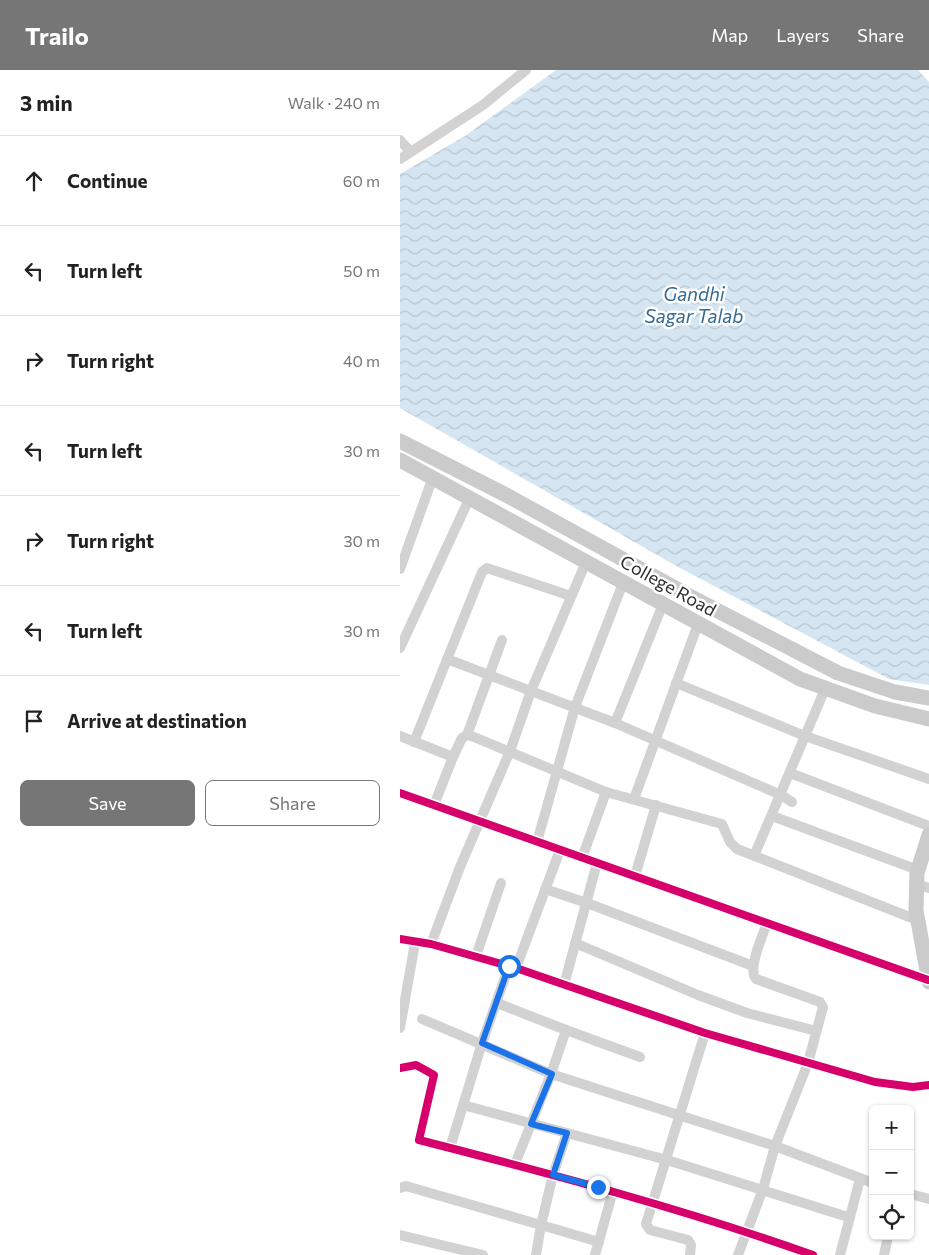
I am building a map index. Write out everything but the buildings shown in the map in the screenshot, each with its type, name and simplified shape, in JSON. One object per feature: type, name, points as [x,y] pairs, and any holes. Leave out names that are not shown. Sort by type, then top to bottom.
[{"type":"main road","name":"College Road","points":[[400,441],[508,496],[697,600],[838,673],[895,692],[929,698]]},
{"type":"main road","name":"College Road","points":[[400,460],[800,679],[875,706],[929,719]]},
{"type":"main road","points":[[928,981],[916,910],[929,835]]},
{"type":"street","points":[[400,159],[484,105],[526,70]]},
{"type":"street","points":[[400,140],[410,151]]},
{"type":"street","points":[[400,569],[433,477]]},
{"type":"street","points":[[400,648],[470,498]]},
{"type":"street","points":[[431,944],[460,867],[510,751],[532,690],[586,562]]},
{"type":"street","points":[[414,742],[482,572],[487,568],[572,596]]},
{"type":"street","points":[[536,842],[575,707],[623,583]]},
{"type":"street","points":[[615,723],[663,604]]},
{"type":"street","points":[[634,800],[654,740],[698,624]]},
{"type":"street","points":[[434,805],[453,757],[462,738],[467,735],[502,640]]},
{"type":"street","points":[[448,659],[615,723],[781,795],[792,802]]},
{"type":"street","points":[[676,683],[806,736],[929,779]]},
{"type":"street","points":[[754,856],[825,689]]},
{"type":"street","points":[[467,735],[510,751],[606,792],[722,824],[734,847],[918,920]]},
{"type":"street","points":[[400,736],[453,757]]},
{"type":"street","points":[[790,772],[929,826]]},
{"type":"street","points":[[582,858],[606,792]]},
{"type":"street","points":[[400,793],[928,981]]},
{"type":"street","points":[[635,876],[656,805]]},
{"type":"street","points":[[772,816],[921,880]]},
{"type":"street","points":[[450,1148],[482,1043],[560,850]]},
{"type":"street","points":[[564,985],[597,863]]},
{"type":"street","points":[[476,956],[501,883]]},
{"type":"street","points":[[545,890],[587,903],[752,966]]},
{"type":"street","points":[[738,1255],[763,1190],[775,1146],[808,1063],[823,1004],[756,979],[753,976],[752,966],[767,923]]},
{"type":"street","points":[[400,940],[431,944],[513,967],[706,1033],[875,1082],[913,1087],[929,1085]]},
{"type":"street","points":[[400,1028],[415,943]]},
{"type":"street","points":[[576,943],[698,995],[747,1012],[816,1031]]},
{"type":"street","points":[[497,1003],[640,1057]]},
{"type":"street","points":[[422,1019],[552,1074],[775,1146],[869,1181]]},
{"type":"street","points":[[515,1164],[552,1074],[566,1030]]},
{"type":"street","points":[[690,1255],[691,1244],[688,1240],[648,1228],[646,1224],[706,1033]]},
{"type":"street","points":[[400,1068],[416,1065],[434,1075],[419,1140],[653,1202],[746,1231],[813,1255]]},
{"type":"street","points":[[463,1105],[667,1160],[848,1217]]},
{"type":"street","points":[[536,1255],[540,1225],[553,1175],[567,1133]]},
{"type":"street","points":[[840,1255],[848,1217],[860,1178]]},
{"type":"street","points":[[400,1188],[406,1186],[599,1242]]},
{"type":"street","points":[[595,1255],[612,1191]]},
{"type":"street","points":[[914,1195],[929,1199]]},
{"type":"street","points":[[400,1235],[483,1255]]},
{"type":"street","points":[[884,1255],[887,1240]]},
{"type":"water","name":"Gandhi Sagar Talab","points":[[556,70],[918,70],[929,82],[929,685],[889,679],[680,568],[400,408],[400,174],[465,136]]},
{"type":"cycle path","points":[[400,793],[928,980]]},
{"type":"cycle path","points":[[400,939],[431,944],[516,968],[705,1033],[875,1082],[913,1087],[929,1085]]},
{"type":"cycle path","points":[[400,1068],[416,1065],[434,1075],[419,1140],[667,1207],[813,1255]]},
{"type":"route","points":[[509,966],[482,1043],[552,1074],[531,1124],[567,1133],[553,1175],[598,1187]]}]
